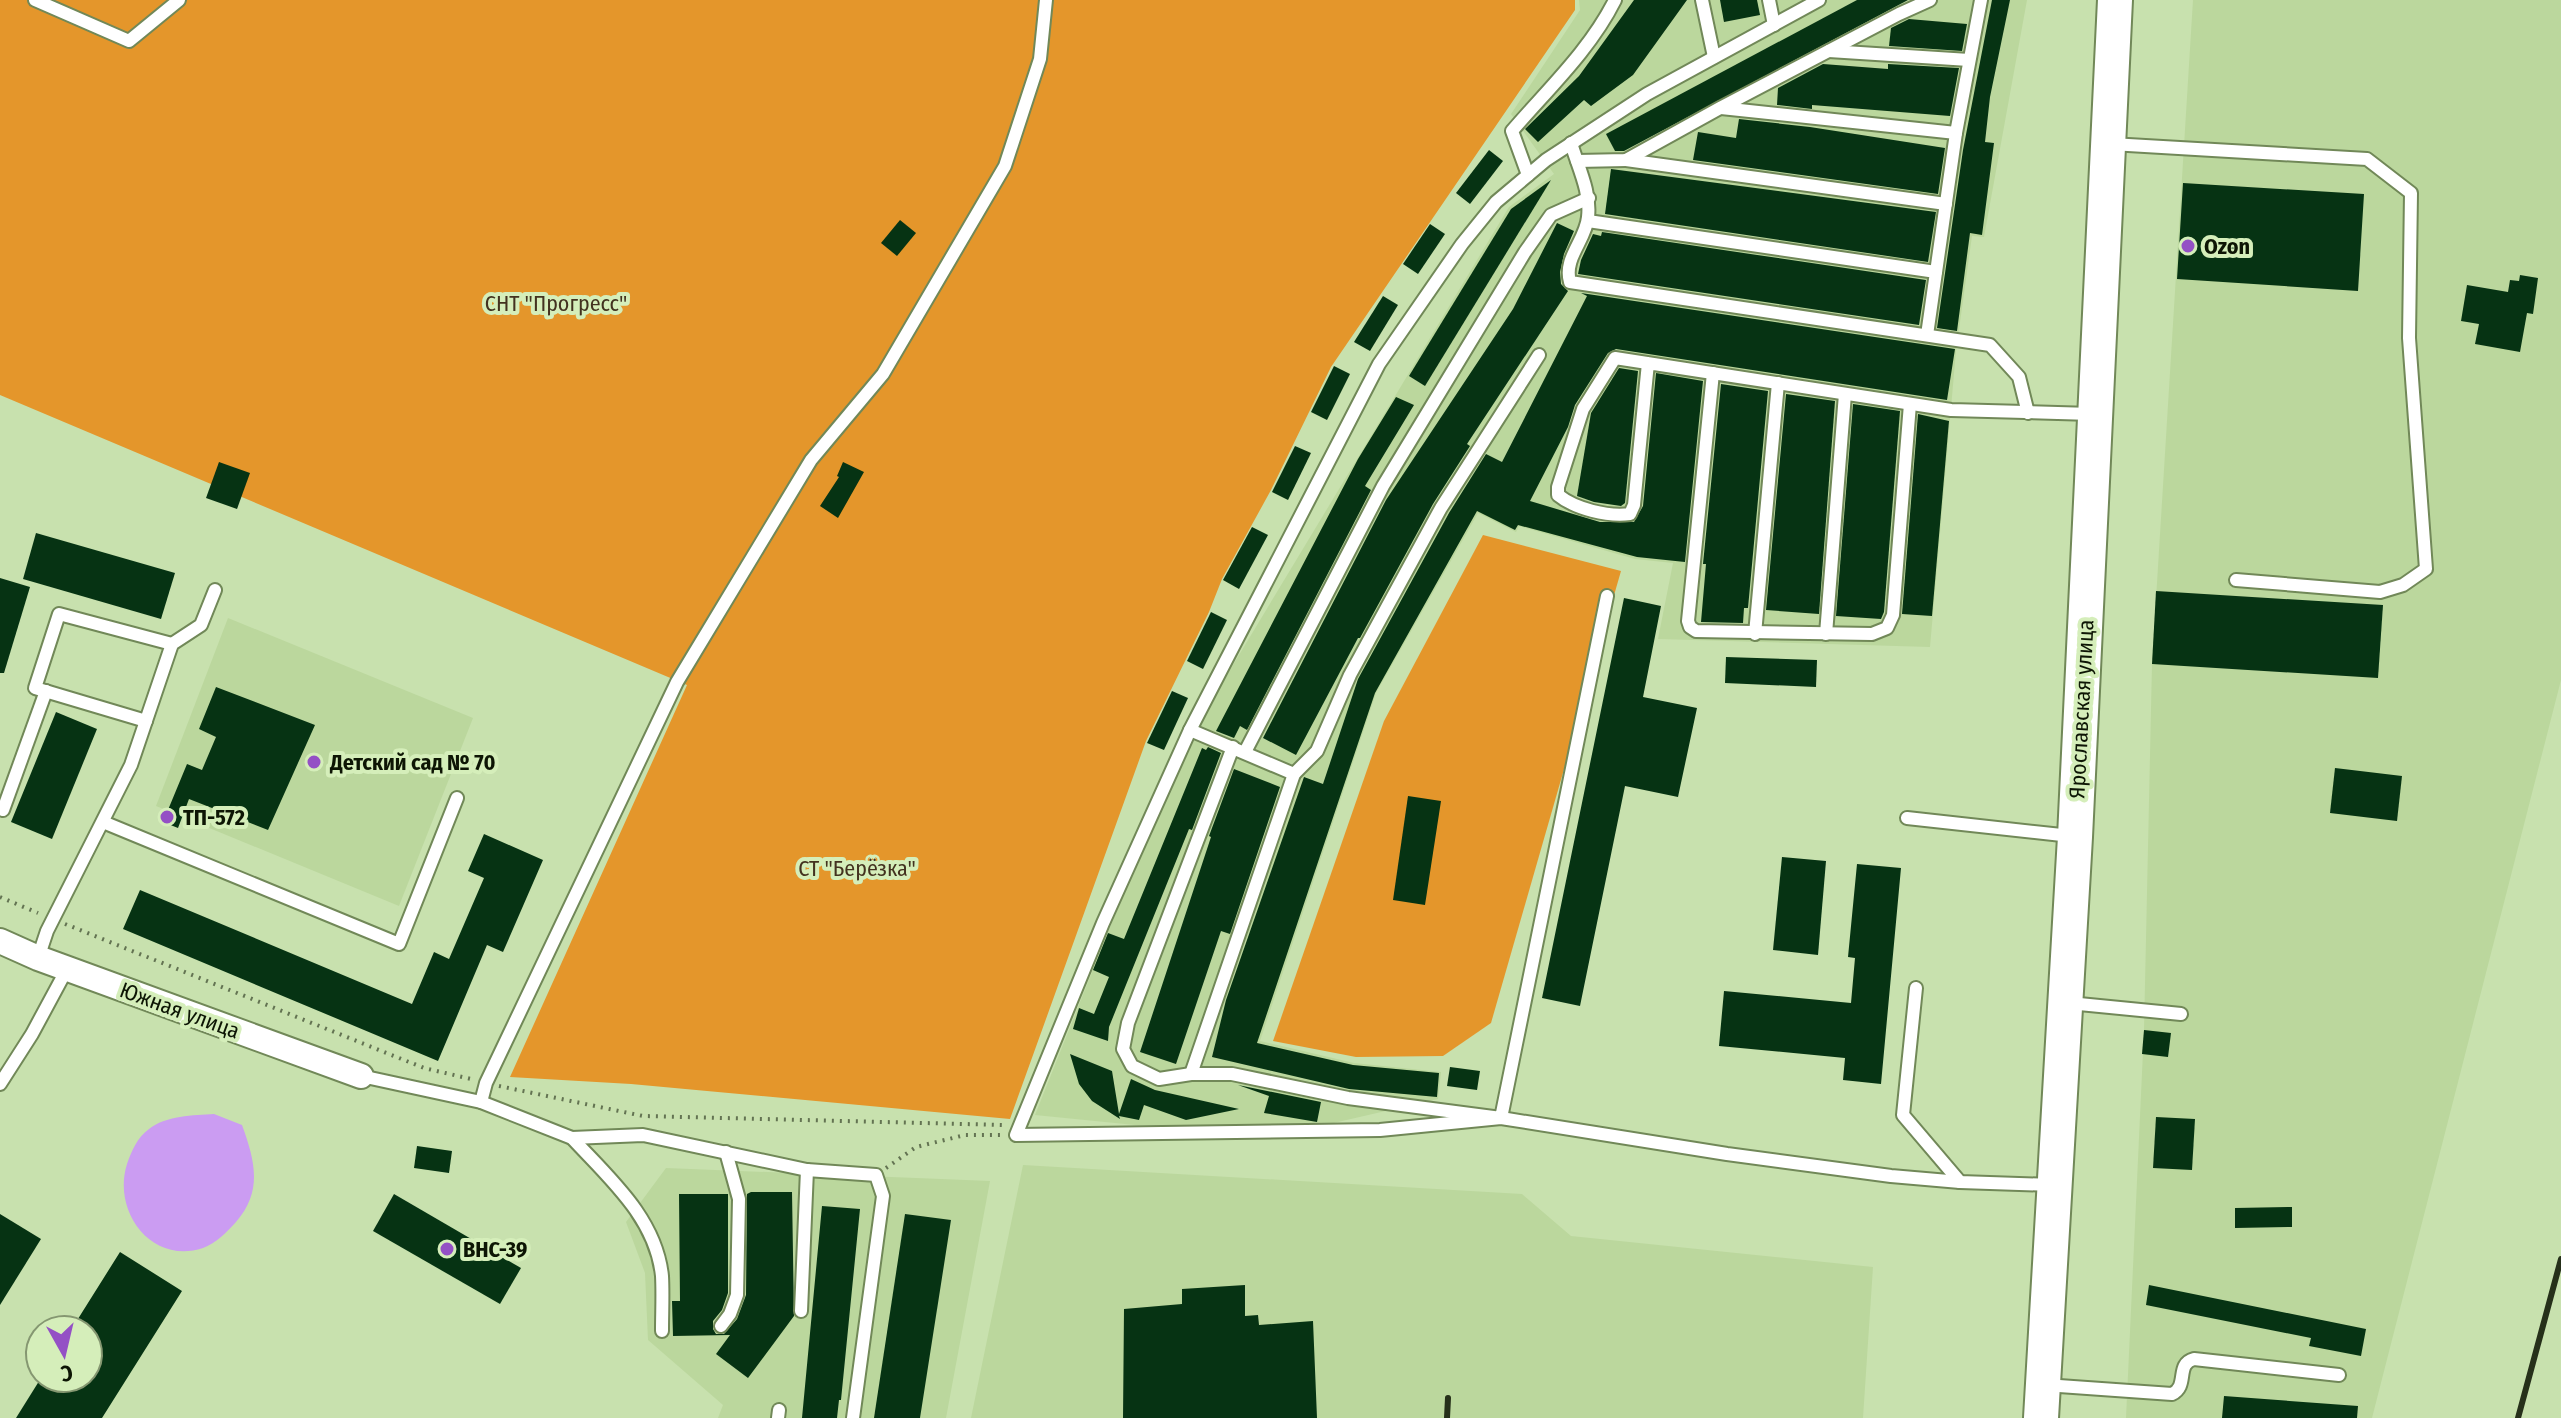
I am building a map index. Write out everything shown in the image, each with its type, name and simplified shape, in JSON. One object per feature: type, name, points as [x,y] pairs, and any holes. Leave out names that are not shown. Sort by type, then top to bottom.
[{"type":"main road","name":"Ярославская улица","points":[[2042,1401],[2075,837],[2115,0]]},
{"type":"street","name":"Южная улица","points":[[0,941],[67,969],[361,1076]]},
{"type":"lane","points":[[35,0],[129,41],[179,0]]},
{"type":"lane","points":[[481,1102],[486,1083],[677,682],[811,460],[883,374],[1005,166],[1040,59],[1046,0]]},
{"type":"lane","points":[[1528,175],[1512,131],[1586,47],[1615,0]]},
{"type":"lane","points":[[1702,0],[1714,57]]},
{"type":"lane","points":[[1769,0],[1774,25]]},
{"type":"lane","points":[[1501,1118],[1380,1130],[1018,1130],[1103,923],[1190,730],[1379,364],[1462,244],[1496,202],[1571,143],[1647,94],[1819,0]]},
{"type":"lane","points":[[1626,160],[1930,0]]},
{"type":"lane","points":[[1927,335],[1956,133],[1981,0]]},
{"type":"lane","points":[[1829,51],[1969,60]]},
{"type":"lane","points":[[1720,108],[1956,133]]},
{"type":"lane","points":[[1571,143],[1589,198],[1588,221],[1570,262],[1570,282],[1990,345],[2019,377],[2028,413]]},
{"type":"lane","points":[[2108,143],[2367,159],[2411,193],[2409,338],[2426,569],[2403,585],[2380,592],[2236,580]]},
{"type":"lane","points":[[1577,161],[1626,160],[1946,204]]},
{"type":"lane","points":[[1589,198],[1551,215],[1525,252],[1383,486],[1239,750],[1128,1023],[1123,1049],[1132,1066],[1159,1079],[1191,1074],[1232,1074],[1348,1098],[1501,1118],[1727,1154],[1891,1176],[2054,1185]]},
{"type":"lane","points":[[1588,221],[1936,272]]},
{"type":"lane","points":[[1191,1074],[1294,774],[1317,751],[1350,675],[1441,508],[1539,355]]},
{"type":"lane","points":[[1648,363],[1634,505],[1630,514],[1619,516],[1568,504],[1558,495],[1558,487],[1583,409],[1615,358],[1648,363],[1778,383],[1845,394],[1951,410],[2095,415]]},
{"type":"lane","points":[[1713,373],[1688,621],[1696,631],[1872,634],[1887,628],[1893,615],[1910,404]]},
{"type":"lane","points":[[1755,634],[1778,383]]},
{"type":"lane","points":[[1826,634],[1845,394]]},
{"type":"lane","points":[[38,958],[54,919],[131,765],[172,644],[201,625],[215,590]]},
{"type":"lane","points":[[1501,1118],[1607,596]]},
{"type":"lane","points":[[146,721],[35,688],[59,614],[172,644]]},
{"type":"lane","points":[[3,810],[46,691]]},
{"type":"lane","points":[[1190,730],[1294,774]]},
{"type":"lane","points":[[103,822],[399,944],[457,798]]},
{"type":"lane","points":[[1907,818],[2075,837]]},
{"type":"lane","points":[[0,1084],[32,1034],[67,969]]},
{"type":"lane","points":[[1916,988],[1903,1115],[1960,1182]]},
{"type":"lane","points":[[2065,1002],[2181,1014]]},
{"type":"lane","points":[[361,1076],[481,1102],[572,1138],[643,1135],[807,1170],[876,1175],[883,1196],[853,1418]]},
{"type":"lane","points":[[572,1138],[625,1196],[649,1229],[662,1273],[662,1331]]},
{"type":"lane","points":[[721,1326],[730,1314],[737,1295],[739,1199],[726,1152]]},
{"type":"lane","points":[[801,1311],[807,1170]]},
{"type":"lane","points":[[2042,1401],[2172,1394],[2181,1386],[2183,1366],[2194,1359],[2339,1375]]},
{"type":"path","points":[[0,897],[424,1068],[486,1083],[643,1116],[1018,1130]]},
{"type":"path","points":[[876,1175],[916,1147],[965,1135],[1018,1130]]},
{"type":"shaded area","points":[[1579,0],[2027,0],[1984,237],[1972,236],[1956,351],[1930,647],[1658,639],[1673,563],[1635,559],[1519,526],[1516,532],[1478,513],[1376,693],[1260,1041],[1354,1063],[1441,1072],[1438,1099],[1316,1127],[1135,1125],[1035,1115],[1192,733],[1509,207],[1554,174],[1511,114],[1580,10]]},
{"type":"shaded area","points":[[2193,0],[2561,0],[2561,680],[2372,1418],[2126,1418],[2144,1030],[2152,664]]},
{"type":"shaded area","name":"Детский сад № 70","points":[[228,618],[473,718],[399,906],[156,806]]},
{"type":"shaded area","points":[[214,1114],[242,1125],[253,1163],[250,1199],[236,1222],[212,1244],[184,1251],[167,1249],[140,1230],[131,1216],[125,1199],[127,1164],[138,1140],[156,1125],[180,1117]]},
{"type":"shaded area","points":[[1023,1165],[1522,1194],[1571,1236],[1873,1267],[1863,1418],[971,1418]]},
{"type":"shaded area","points":[[666,1168],[990,1181],[946,1418],[718,1418],[723,1405],[648,1340],[645,1273],[626,1222]]},
{"type":"green space","points":[[0,0],[1575,0],[1575,10],[1331,367],[1271,490],[1222,579],[1146,741],[1010,1119],[631,1084],[510,1077],[687,685],[0,395]]},
{"type":"green space","points":[[1483,535],[1621,571],[1491,1023],[1443,1056],[1356,1057],[1273,1041],[1384,721]]},
{"type":"building","points":[[1634,0],[1687,0],[1633,75],[1591,106],[1584,100],[1538,142],[1525,129],[1579,76]]},
{"type":"building","points":[[1720,0],[1757,0],[1760,15],[1724,22]]},
{"type":"building","points":[[1857,0],[1908,0],[1624,151],[1615,151],[1606,134]]},
{"type":"building","points":[[1992,0],[2010,0],[1990,97],[1985,142],[1994,143],[1982,235],[1970,233],[1957,331],[1937,328],[1963,150]]},
{"type":"building","points":[[1909,19],[1967,24],[1962,51],[1889,46],[1891,28]]},
{"type":"building","points":[[1823,64],[1888,69],[1888,64],[1959,68],[1950,116],[1777,105],[1778,88]]},
{"type":"building","points":[[1739,119],[1945,148],[1938,194],[1693,160],[1698,132],[1736,138]]},
{"type":"building","points":[[1489,150],[1503,161],[1470,204],[1456,193]]},
{"type":"building","points":[[1611,169],[1936,212],[1928,262],[1605,214]]},
{"type":"building","points":[[1551,180],[1425,386],[1409,376],[1511,209]]},
{"type":"building","points":[[2183,183],[2364,194],[2358,291],[2177,279]]},
{"type":"building","points":[[900,220],[916,233],[897,256],[881,243]]},
{"type":"building","points":[[1557,223],[1574,231],[1560,272],[1561,284],[1568,291],[1467,444],[1470,446],[1433,504],[1296,755],[1263,738],[1386,500],[1513,309]]},
{"type":"building","points":[[1430,224],[1445,234],[1418,274],[1403,264]]},
{"type":"building","points":[[1602,232],[1926,280],[1919,325],[1578,274],[1593,234],[1601,236]]},
{"type":"building","points":[[2520,275],[2538,278],[2533,314],[2527,313],[2520,352],[2475,344],[2479,324],[2461,321],[2467,285],[2508,292],[2510,280],[2519,281]]},
{"type":"building","points":[[1581,293],[1955,349],[1947,400],[1616,349],[1608,353],[1575,405],[1568,427],[1530,501],[1600,522],[1634,522],[1643,506],[1656,373],[1703,381],[1685,562],[1637,557],[1518,525],[1515,530],[1477,511],[1375,693],[1257,1043],[1353,1065],[1439,1073],[1437,1097],[1349,1089],[1212,1057],[1226,1000],[1304,777],[1323,784],[1358,679],[1449,513],[1486,454],[1502,462],[1587,296]]},
{"type":"building","points":[[1383,296],[1398,305],[1370,351],[1354,342]]},
{"type":"building","points":[[1334,366],[1350,374],[1327,420],[1311,412]]},
{"type":"building","points":[[1619,368],[1638,371],[1625,503],[1621,506],[1577,496],[1591,413]]},
{"type":"building","points":[[1721,384],[1768,391],[1748,608],[1744,608],[1743,623],[1701,622],[1706,564],[1703,564]]},
{"type":"building","points":[[1786,394],[1835,401],[1819,614],[1766,610]]},
{"type":"building","points":[[1396,397],[1414,405],[1365,486],[1371,490],[1247,730],[1240,726],[1234,738],[1216,731],[1358,459]]},
{"type":"building","points":[[1853,404],[1900,411],[1881,619],[1836,616]]},
{"type":"building","points":[[1918,414],[1949,421],[1932,616],[1902,614]]},
{"type":"building","points":[[1295,446],[1311,453],[1288,500],[1272,492]]},
{"type":"building","points":[[219,462],[250,473],[237,509],[206,498]]},
{"type":"building","points":[[843,462],[864,472],[838,518],[820,506],[839,477]]},
{"type":"building","points":[[1252,527],[1268,535],[1239,589],[1223,580]]},
{"type":"building","points":[[36,533],[175,573],[161,619],[23,579]]},
{"type":"building","points":[[0,578],[30,587],[4,673],[0,673]]},
{"type":"building","points":[[2156,591],[2383,605],[2378,678],[2152,664]]},
{"type":"building","points":[[1624,598],[1661,606],[1643,697],[1697,708],[1678,797],[1625,786],[1580,1006],[1542,998]]},
{"type":"building","points":[[1211,612],[1227,620],[1203,669],[1187,661]]},
{"type":"building","points":[[1726,657],[1817,660],[1816,687],[1725,683]]},
{"type":"building","points":[[216,687],[315,725],[268,830],[189,799],[178,828],[163,822],[187,764],[202,770],[216,737],[199,729]]},
{"type":"building","points":[[1172,691],[1188,698],[1164,750],[1147,743]]},
{"type":"building","points":[[56,712],[97,729],[52,839],[11,822]]},
{"type":"building","points":[[1208,747],[1221,753],[1109,1027],[1108,1041],[1073,1029],[1079,1008],[1094,1014],[1109,977],[1093,970],[1108,933],[1124,939],[1202,748],[1206,750]]},
{"type":"building","points":[[2335,768],[2402,776],[2397,821],[2330,813]]},
{"type":"building","points":[[1234,769],[1280,787],[1230,934],[1221,931],[1176,1064],[1140,1052],[1209,836]]},
{"type":"building","points":[[1408,796],[1441,801],[1425,905],[1393,900]]},
{"type":"building","points":[[484,834],[543,860],[503,952],[487,945],[438,1061],[123,929],[140,890],[412,1004],[434,952],[449,959],[484,878],[468,871]]},
{"type":"building","points":[[1782,857],[1826,861],[1818,955],[1773,950]]},
{"type":"building","points":[[1857,864],[1901,868],[1881,1084],[1843,1080],[1845,1058],[1719,1046],[1724,991],[1851,1003],[1855,958],[1848,957]]},
{"type":"building","points":[[2144,1030],[2171,1033],[2168,1057],[2142,1054]]},
{"type":"building","points":[[1070,1054],[1112,1071],[1119,1114],[1131,1079],[1155,1090],[1239,1109],[1186,1120],[1144,1105],[1139,1120],[1119,1116],[1120,1119],[1092,1101],[1079,1084]]},
{"type":"building","points":[[1450,1067],[1480,1071],[1477,1090],[1447,1086]]},
{"type":"building","points":[[1238,1085],[1321,1102],[1317,1122],[1264,1113],[1269,1096]]},
{"type":"building","points":[[2156,1117],[2195,1119],[2192,1170],[2153,1168]]},
{"type":"building","points":[[417,1146],[452,1151],[449,1173],[414,1168]]},
{"type":"building","points":[[792,1192],[794,1316],[748,1378],[716,1354],[730,1335],[673,1336],[672,1301],[680,1301],[679,1194],[728,1194],[728,1293],[722,1310],[713,1321],[713,1329],[716,1334],[724,1334],[737,1319],[746,1295],[747,1194]]},
{"type":"building","name":"ВНС-39","points":[[394,1194],[521,1268],[500,1304],[373,1231]]},
{"type":"building","points":[[822,1206],[860,1209],[837,1418],[802,1418]]},
{"type":"building","points":[[2292,1207],[2292,1227],[2235,1228],[2235,1208]]},
{"type":"building","points":[[0,1214],[41,1239],[0,1305]]},
{"type":"building","points":[[905,1214],[951,1220],[920,1418],[874,1418]]},
{"type":"building","points":[[120,1252],[182,1291],[102,1418],[16,1418],[31,1394],[104,1394],[104,1314],[81,1314]]},
{"type":"building","points":[[1245,1285],[1245,1316],[1258,1315],[1259,1325],[1313,1321],[1317,1418],[1123,1418],[1124,1309],[1182,1304],[1182,1289]]},
{"type":"building","points":[[2149,1285],[2366,1329],[2361,1356],[2309,1346],[2311,1338],[2146,1305]]},
{"type":"building","points":[[2224,1396],[2358,1406],[2357,1418],[2222,1418]]},
{"type":"railway","points":[[2518,1418],[2561,1259]]},
{"type":"railway","points":[[1447,1418],[1448,1398]]},
{"type":"place","name":"Ozon","points":[[2188,246]]},
{"type":"place","name":"Детский сад № 70","points":[[314,762]]},
{"type":"place","name":"ТП-572","points":[[167,817]]},
{"type":"place","name":"ВНС-39","points":[[447,1249]]},
{"type":"park label","name":"СНТ \"Прогресс\"","points":[[556,303]]},
{"type":"park label","name":"СТ \"Берёзка\"","points":[[857,868]]}]
